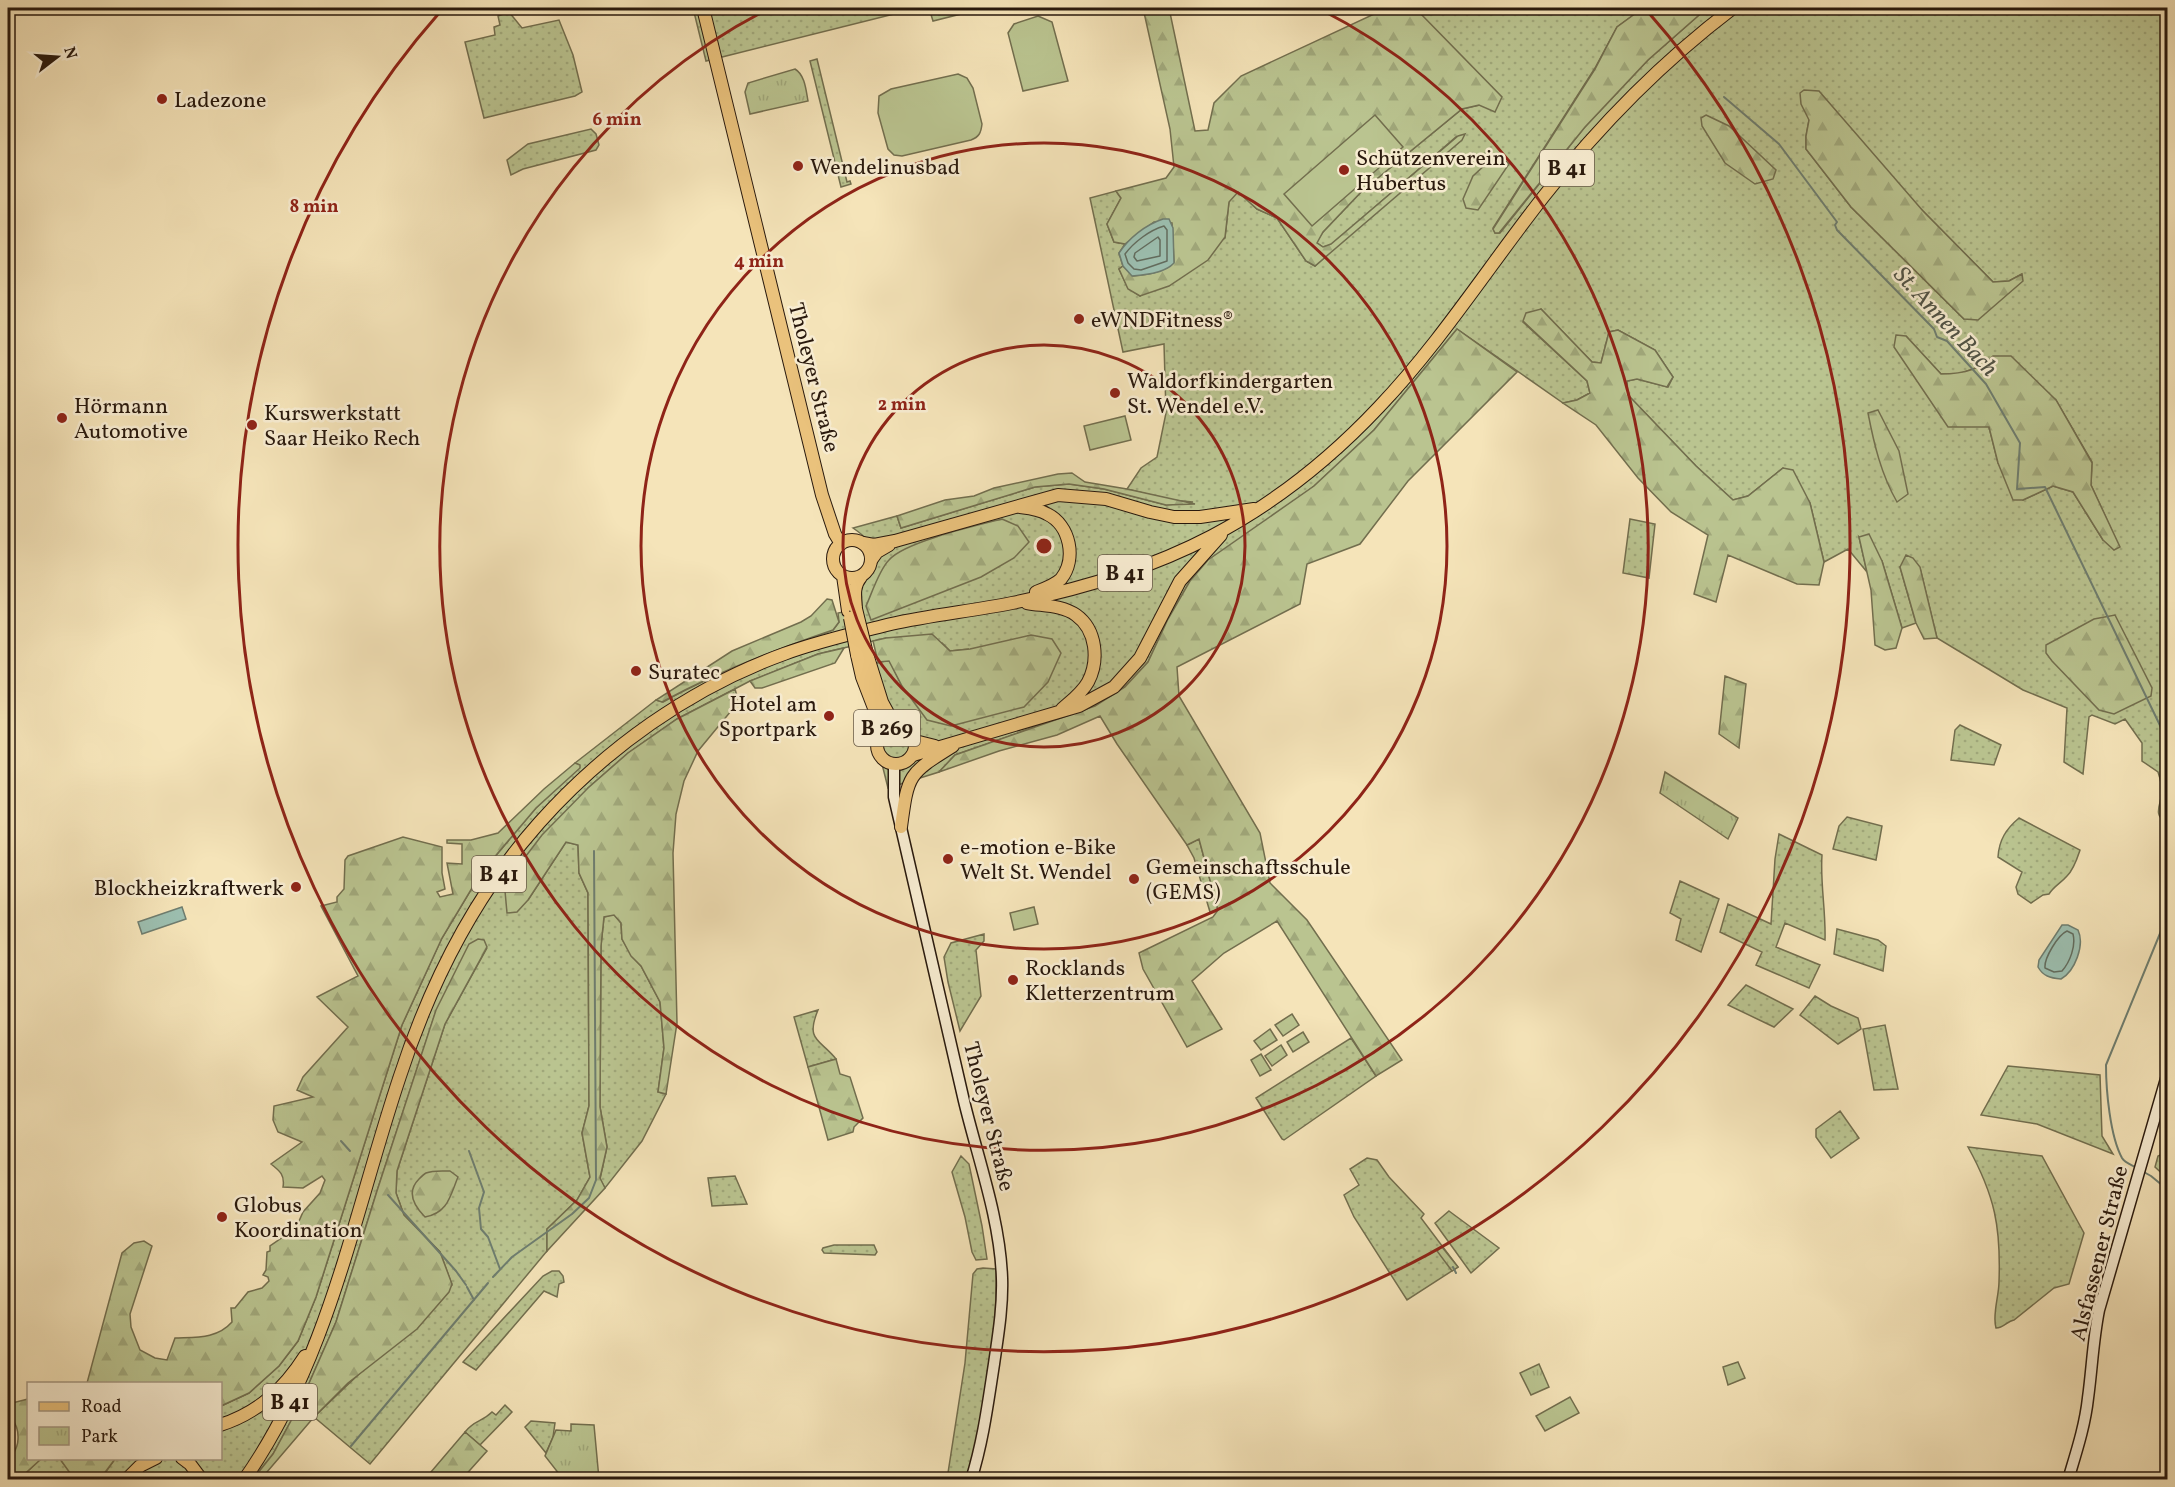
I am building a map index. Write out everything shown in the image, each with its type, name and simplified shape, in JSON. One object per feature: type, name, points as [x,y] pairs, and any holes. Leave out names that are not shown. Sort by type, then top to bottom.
[{"type":"main road","name":"Tholeyer Straße","points":[[703,8],[822,495],[835,534],[841,544]]},
{"type":"main road","name":"B 41","points":[[244,1479],[274,1433],[291,1401],[326,1318],[400,1076],[423,1013],[446,960],[476,908],[503,868],[537,825],[611,753],[697,695],[745,670],[782,655],[873,629],[1013,602],[1109,579],[1164,559],[1228,527],[1261,507],[1322,461],[1383,403],[1426,352],[1544,196],[1588,142],[1677,54],[1733,8]]},
{"type":"main road","points":[[841,544],[854,540],[874,545],[895,541],[1058,495],[1106,499],[1174,517],[1200,517],[1261,507]]},
{"type":"main road","points":[[1013,602],[1060,580],[1067,569],[1070,555],[1068,538],[1058,521],[1047,514],[1018,506]]},
{"type":"main road","points":[[914,755],[1079,706],[1114,687],[1140,658],[1180,581],[1228,527]]},
{"type":"main road","points":[[872,559],[877,552],[895,541]]},
{"type":"main road","points":[[863,543],[872,559]]},
{"type":"main road","name":"B 269","points":[[841,544],[833,560],[834,566],[843,576],[862,654],[882,702],[895,726]]},
{"type":"main road","name":"B 269","points":[[852,610],[856,581],[869,569],[872,559]]},
{"type":"main road","points":[[843,576],[849,578],[861,576]]},
{"type":"main road","points":[[1013,602],[1067,610],[1076,615],[1091,634],[1095,656],[1087,684],[1059,711]]},
{"type":"main road","name":"B 269","points":[[862,654],[862,677],[879,721],[881,733],[877,744],[880,756],[894,765],[905,763],[914,755],[915,741],[908,730],[895,726],[881,733]]},
{"type":"main road","points":[[915,741],[939,746]]},
{"type":"main road","points":[[901,827],[907,787],[913,774],[923,765],[963,741]]},
{"type":"main road","name":"Tholeyer Straße","points":[[894,765],[894,796],[1001,1260],[999,1330],[987,1416],[971,1479]]},
{"type":"main road","name":"Alsfassener Straße","points":[[2068,1479],[2083,1430],[2099,1310],[2168,1072]]},
{"type":"main road","points":[[222,1424],[247,1415],[272,1397],[314,1343],[326,1318]]},
{"type":"main road","points":[[117,1479],[137,1460]]},
{"type":"main road","points":[[126,1479],[140,1466],[152,1460]]},
{"type":"main road","points":[[185,1460],[202,1479]]},
{"type":"green space","points":[[693,8],[918,8],[706,61]]},
{"type":"green space","points":[[929,8],[985,8],[933,21]]},
{"type":"green space","points":[[1143,8],[1169,8],[1195,131],[1208,130],[1214,103],[1241,76],[1387,8],[1446,8],[1419,12],[1502,97],[1495,112],[1479,105],[1462,109],[1362,191],[1323,232],[1317,243],[1323,247],[1331,244],[1458,136],[1465,134],[1462,140],[1315,266],[1306,261],[1277,218],[1257,209],[1238,192],[1229,202],[1225,237],[1208,260],[1169,286],[1140,296],[1128,289],[1119,269],[1123,266],[1133,276],[1144,275],[1166,268],[1174,262],[1172,223],[1154,222],[1125,244],[1114,242],[1107,224],[1121,198],[1116,191],[1166,178],[1174,167],[1170,129]]},
{"type":"green space","points":[[1446,8],[1643,8],[1617,27],[1595,68],[1493,228],[1495,233],[1500,233],[1584,128],[1648,60],[1707,8],[2167,8],[2167,823],[2162,820],[2159,813],[2162,792],[2158,772],[2142,761],[2142,743],[2125,719],[2115,724],[2092,715],[2089,717],[2083,774],[2064,762],[2067,708],[2023,690],[1937,638],[1920,568],[1900,567],[1916,623],[1902,628],[1882,561],[1859,537],[1867,572],[1848,549],[1824,562],[1810,503],[1783,468],[1748,496],[1733,500],[1696,466],[1628,395],[1626,381],[1637,379],[1668,387],[1673,377],[1655,350],[1618,330],[1609,332],[1601,363],[1592,362],[1541,309],[1523,322],[1587,381],[1590,393],[1577,400],[1563,403],[1457,329],[1374,430],[1314,486],[1190,581],[1168,619],[1148,662],[1125,687],[1095,706],[955,755],[939,772],[888,788],[858,668],[889,660],[902,686],[969,649],[950,651],[942,643],[886,638],[818,654],[750,681],[677,719],[628,753],[588,788],[528,900],[566,842],[578,845],[579,873],[588,893],[589,1106],[582,1133],[590,1177],[577,1200],[547,1229],[547,1251],[370,1464],[314,1417],[452,1285],[440,1252],[404,1215],[396,1193],[397,1171],[445,1024],[487,948],[436,1011],[336,1322],[299,1406],[273,1454],[253,1479],[100,1480],[114,1460],[222,1460],[222,1406],[249,1393],[279,1366],[298,1341],[316,1297],[402,1025],[442,938],[481,873],[536,808],[579,768],[579,765],[575,763],[656,700],[663,702],[746,662],[833,630],[839,622],[838,613],[862,608],[861,584],[869,576],[876,561],[873,547],[862,534],[853,528],[897,516],[901,528],[1035,487],[1069,484],[1104,489],[1166,505],[1193,502],[1171,500],[1127,489],[1141,468],[1157,457],[1166,413],[1164,344],[1123,352],[1090,198],[1116,191],[1121,198],[1107,224],[1114,242],[1125,244],[1119,253],[1123,266],[1119,269],[1128,288],[1140,296],[1225,238],[1229,201],[1238,191],[1257,209],[1277,218],[1306,261],[1315,266],[1457,136],[1331,245],[1323,247],[1316,242],[1362,191],[1462,109],[1480,105],[1419,12]],"holes":[[[1809,120],[1923,211],[1993,282],[2009,281],[2022,274],[1964,319],[1851,207],[1806,149]],[[1906,336],[1941,374],[1959,374],[1986,364],[2056,400],[2092,462],[2091,485],[2112,531],[2103,540],[2073,492],[2053,486],[2023,500],[1998,463],[1989,427]]]},
{"type":"green space","points":[[1643,8],[1707,8],[1648,60],[1585,127],[1499,233],[1495,233],[1493,229],[1595,69],[1617,27]]},
{"type":"green space","points":[[509,12],[522,28],[559,20],[573,55],[582,92],[575,96],[484,118],[465,42],[495,35],[494,27],[500,25],[498,16]]},
{"type":"green space","points":[[1038,16],[1052,22],[1068,81],[1023,91],[1008,33],[1014,24]]},
{"type":"green space","points":[[817,59],[847,182],[850,181],[851,184],[841,187],[810,61]]},
{"type":"green space","points":[[795,69],[803,79],[808,101],[750,114],[745,92],[748,83]]},
{"type":"green space","points":[[958,74],[967,78],[973,88],[982,124],[976,138],[902,156],[894,155],[888,149],[878,113],[879,96],[891,89]]},
{"type":"green space","points":[[1804,90],[1819,91],[1923,211],[1993,282],[2009,281],[2022,274],[2023,281],[1978,320],[1964,319],[1851,207],[1806,149],[1809,120],[1801,104],[1800,93]]},
{"type":"green space","name":"Schützenverein Hubertus","points":[[1375,115],[1403,147],[1312,226],[1284,194]]},
{"type":"green space","points":[[1706,115],[1729,126],[1776,170],[1773,179],[1755,184],[1725,163],[1702,126],[1701,118]]},
{"type":"green space","points":[[591,129],[596,134],[599,145],[596,150],[523,169],[511,175],[507,160],[528,144]]},
{"type":"green space","points":[[1497,154],[1509,164],[1478,210],[1466,208],[1463,199],[1473,176]]},
{"type":"green space","points":[[1541,309],[1592,362],[1601,363],[1609,332],[1618,330],[1655,350],[1673,377],[1667,387],[1637,379],[1627,381],[1628,395],[1696,466],[1733,500],[1748,496],[1783,468],[1793,470],[1810,503],[1824,562],[1819,585],[1797,584],[1728,555],[1716,602],[1694,594],[1708,535],[1671,512],[1638,478],[1596,425],[1563,403],[1577,400],[1590,393],[1587,381],[1523,321],[1526,313]]},
{"type":"green space","points":[[1457,329],[1517,372],[1408,481],[1360,544],[1307,564],[1300,604],[1177,667],[1179,696],[1260,833],[1270,883],[1307,920],[1402,1060],[1376,1076],[1277,921],[1224,953],[1192,981],[1222,1029],[1187,1047],[1143,969],[1139,953],[1213,917],[1218,910],[1199,839],[1187,845],[1100,716],[1057,735],[999,751],[939,772],[955,755],[1095,706],[1125,687],[1148,662],[1168,619],[1190,581],[1208,560],[1314,486],[1374,430]]},
{"type":"green space","points":[[1896,335],[1906,336],[1941,374],[1969,371],[1982,365],[1993,356],[2011,356],[2056,400],[2092,463],[2091,485],[2120,547],[2114,550],[2103,540],[2073,492],[2053,486],[2023,500],[2013,500],[1998,463],[1989,427],[1948,427],[1894,347]]},
{"type":"green space","points":[[1878,410],[1899,451],[1908,494],[1897,502],[1882,470],[1870,425],[1868,413]]},
{"type":"green space","points":[[1125,416],[1131,440],[1090,450],[1084,426]]},
{"type":"green space","points":[[1072,473],[1085,482],[1195,504],[1166,505],[1104,489],[1069,484],[1035,487],[901,528],[897,516],[945,500],[974,496],[994,488]]},
{"type":"green space","points":[[1002,519],[1018,526],[1029,542],[1014,558],[981,577],[871,620],[866,606],[882,570],[897,553],[942,535]]},
{"type":"green space","points":[[1630,519],[1655,524],[1649,578],[1623,573]]},
{"type":"green space","points":[[1869,534],[1882,561],[1902,628],[1896,648],[1885,650],[1875,645],[1871,590],[1859,537]]},
{"type":"green space","points":[[1906,555],[1913,558],[1920,567],[1937,638],[1924,639],[1916,623],[1900,567]]},
{"type":"green space","points":[[827,599],[832,600],[839,622],[833,630],[746,662],[662,702],[656,700],[732,651],[801,622],[811,616]]},
{"type":"green space","points":[[2115,615],[2152,688],[2151,696],[2114,714],[2099,710],[2052,661],[2046,653],[2046,645],[2094,619]]},
{"type":"green space","points":[[932,634],[950,651],[970,649],[1031,635],[1052,639],[1061,653],[1048,682],[1024,707],[951,726],[927,720],[902,686],[889,661],[878,662],[873,641]]},
{"type":"green space","points":[[844,648],[835,663],[762,688],[755,688],[750,681],[818,654]]},
{"type":"green space","points":[[1725,676],[1746,684],[1739,748],[1719,734]]},
{"type":"green space","points":[[735,689],[736,705],[698,751],[684,781],[676,814],[673,853],[677,1023],[666,1094],[658,1092],[664,1048],[660,1002],[641,966],[631,956],[622,939],[621,923],[614,915],[604,917],[601,946],[600,1107],[607,1147],[600,1178],[605,1188],[547,1251],[547,1229],[577,1200],[590,1177],[582,1133],[589,1106],[588,893],[579,873],[578,845],[566,842],[528,900],[517,912],[507,913],[505,891],[513,873],[542,835],[588,788],[628,753],[677,719]]},
{"type":"green space","points":[[1960,725],[2001,745],[1994,765],[1951,760],[1955,730]]},
{"type":"green space","points":[[575,763],[580,765],[580,768],[536,808],[481,873],[442,938],[402,1025],[316,1297],[298,1341],[279,1366],[249,1393],[222,1406],[222,1382],[87,1382],[122,1253],[134,1243],[144,1241],[152,1246],[130,1314],[131,1327],[140,1350],[155,1358],[167,1360],[175,1338],[213,1334],[220,1332],[232,1322],[231,1308],[235,1308],[248,1292],[262,1288],[269,1281],[268,1277],[263,1275],[270,1246],[296,1228],[303,1212],[320,1193],[325,1180],[322,1176],[303,1188],[283,1187],[281,1174],[271,1164],[302,1142],[278,1132],[273,1120],[274,1106],[313,1097],[297,1090],[303,1077],[348,1027],[317,997],[358,976],[321,906],[337,902],[337,897],[344,889],[345,860],[348,856],[403,837],[442,847],[442,873],[445,889],[437,892],[440,897],[453,894],[447,863],[462,864],[462,844],[447,843],[447,840],[471,840],[498,833]]},
{"type":"green space","points":[[1665,772],[1738,818],[1728,839],[1660,793]]},
{"type":"green space","points":[[1847,817],[1882,826],[1876,860],[1833,849],[1839,826]]},
{"type":"green space","points":[[2019,818],[2080,850],[2067,876],[2049,894],[2031,903],[2018,894],[2016,887],[2022,872],[1998,857],[2004,835]]},
{"type":"green space","points":[[1779,834],[1822,855],[1825,940],[1785,923],[1776,947],[1820,965],[1809,988],[1756,965],[1762,952],[1720,932],[1728,904],[1771,924]]},
{"type":"green space","points":[[1199,839],[1218,910],[1210,912],[1194,858],[1187,845]]},
{"type":"green space","points":[[1680,881],[1719,899],[1701,952],[1676,940],[1681,919],[1670,913]]},
{"type":"green space","points":[[1034,907],[1038,924],[1014,930],[1010,913]]},
{"type":"green space","points":[[614,914],[621,923],[622,939],[641,966],[660,1002],[664,1048],[658,1092],[666,1094],[642,1141],[605,1188],[600,1179],[607,1147],[600,1107],[601,946],[604,917]]},
{"type":"green space","points":[[1837,929],[1878,940],[1886,946],[1883,971],[1834,954]]},
{"type":"green space","points":[[984,934],[984,941],[976,950],[981,996],[960,1031],[944,957],[951,943]]},
{"type":"green space","points":[[478,939],[484,940],[487,947],[445,1024],[397,1171],[396,1193],[404,1215],[440,1252],[452,1284],[449,1292],[417,1329],[348,1383],[314,1417],[261,1479],[253,1479],[273,1454],[299,1406],[336,1322],[436,1010],[469,944]]},
{"type":"green space","points":[[1746,985],[1793,1009],[1774,1027],[1728,1005]]},
{"type":"green space","points":[[1815,996],[1858,1018],[1861,1029],[1838,1044],[1800,1015]]},
{"type":"green space","points":[[818,1010],[814,1020],[814,1034],[816,1039],[836,1059],[808,1067],[794,1017]]},
{"type":"green space","points":[[1292,1014],[1299,1025],[1283,1036],[1275,1025]]},
{"type":"green space","points":[[1885,1025],[1898,1089],[1874,1090],[1863,1029]]},
{"type":"green space","points":[[1270,1029],[1277,1040],[1261,1050],[1254,1041]]},
{"type":"green space","points":[[1303,1032],[1309,1042],[1293,1052],[1287,1042]]},
{"type":"green space","points":[[1351,1038],[1376,1076],[1284,1140],[1282,1139],[1256,1098]]},
{"type":"green space","points":[[1281,1045],[1287,1055],[1272,1066],[1265,1056]]},
{"type":"green space","points":[[1261,1054],[1271,1070],[1260,1076],[1251,1060]]},
{"type":"green space","points":[[836,1059],[840,1074],[850,1077],[863,1118],[854,1127],[853,1132],[828,1140],[808,1067]]},
{"type":"green space","points":[[2008,1066],[2100,1075],[2102,1136],[2113,1154],[2037,1124],[1981,1115]]},
{"type":"green space","points":[[1840,1111],[1859,1138],[1831,1158],[1816,1137],[1816,1129]]},
{"type":"green space","points":[[1968,1147],[2042,1156],[2084,1233],[2069,1284],[2054,1288],[2014,1320],[1999,1328],[1996,1328],[1995,1317],[1999,1282],[1997,1228],[1985,1181]]},
{"type":"green space","points":[[2167,1152],[2167,1178],[2155,1167],[2158,1156]]},
{"type":"green space","points":[[961,1156],[969,1164],[987,1259],[976,1260],[972,1252],[952,1172]]},
{"type":"green space","points":[[1367,1158],[1377,1160],[1389,1177],[1424,1214],[1421,1218],[1458,1267],[1407,1300],[1354,1217],[1344,1195],[1359,1185],[1350,1169]]},
{"type":"green space","points":[[450,1171],[458,1177],[447,1203],[439,1212],[425,1217],[413,1199],[415,1184],[426,1173]]},
{"type":"green space","points":[[735,1176],[747,1204],[712,1206],[708,1178]]},
{"type":"green space","points":[[1449,1211],[1499,1248],[1471,1273],[1435,1223]]},
{"type":"green space","points":[[834,1245],[874,1245],[877,1252],[875,1255],[824,1253],[822,1250]]},
{"type":"green space","points":[[1442,1247],[1458,1267],[1452,1271],[1437,1251]]},
{"type":"green space","points":[[977,1269],[996,1269],[993,1343],[978,1434],[967,1480],[951,1479],[948,1473],[965,1363],[973,1274]]},
{"type":"green space","points":[[552,1271],[559,1271],[563,1276],[564,1282],[559,1284],[557,1297],[544,1291],[476,1370],[463,1362],[543,1276]]},
{"type":"green space","points":[[1738,1362],[1745,1378],[1728,1385],[1723,1367]]},
{"type":"green space","points":[[1539,1364],[1549,1387],[1531,1395],[1520,1373]]},
{"type":"green space","points":[[1570,1397],[1579,1413],[1545,1431],[1536,1416]]},
{"type":"green space","points":[[27,1399],[27,1460],[40,1460],[19,1479],[8,1479],[8,1465],[17,1447],[18,1433],[9,1413],[8,1404]]},
{"type":"green space","points":[[505,1405],[512,1412],[480,1445],[465,1432],[492,1412],[496,1415]]},
{"type":"green space","points":[[531,1421],[555,1423],[553,1437],[546,1453],[525,1427]]},
{"type":"green space","points":[[571,1424],[594,1425],[599,1479],[563,1479],[545,1456],[556,1430],[571,1431]]},
{"type":"green space","points":[[465,1432],[487,1451],[462,1479],[425,1479]]},
{"type":"green space","points":[[39,1460],[61,1460],[75,1479],[19,1480]]},
{"type":"green space","points":[[61,1460],[114,1460],[100,1479],[75,1480]]},
{"type":"water","points":[[1163,219],[1169,219],[1173,228],[1174,263],[1160,271],[1132,276],[1123,266],[1119,253],[1138,233]]},
{"type":"water","points":[[182,907],[186,919],[142,934],[138,922]]},
{"type":"water","points":[[2062,925],[2078,930],[2080,943],[2071,970],[2061,979],[2047,976],[2038,967],[2039,960]]},
{"type":"waterway","name":"St. Annen Bach","points":[[1609,8],[1617,14]]},
{"type":"waterway","name":"St. Annen Bach","points":[[1724,97],[1779,144],[1837,222],[1835,225],[1837,230],[1934,329],[1937,337],[1947,341],[1986,384],[2020,443],[2017,489],[2045,487],[2168,742]]},
{"type":"waterway","points":[[493,1277],[512,1257],[572,1214],[589,1198],[596,1180],[594,851]]},
{"type":"waterway","points":[[2137,1168],[2122,1158],[2114,1138],[2108,1100],[2106,1065],[2168,914]]},
{"type":"waterway","points":[[341,1141],[350,1151]]},
{"type":"waterway","points":[[469,1151],[484,1192],[479,1208],[481,1229],[488,1237],[500,1269]]},
{"type":"waterway","points":[[2142,1171],[2168,1190]]},
{"type":"waterway","points":[[388,1195],[466,1285]]},
{"type":"waterway","points":[[1453,1267],[1456,1273]]},
{"type":"waterway","points":[[351,1446],[488,1283]]},
{"type":"waterway","points":[[467,1287],[474,1300]]},
{"type":"place","name":"Ladezone","points":[[162,99]]},
{"type":"place","name":"Wendelinusbad","points":[[798,166]]},
{"type":"place","name":"Schützenverein Hubertus","points":[[1344,170]]},
{"type":"place","name":"eWNDFitness®","points":[[1079,319]]},
{"type":"place","name":"Waldorfkindergarten St. Wendel e.V.","points":[[1115,393]]},
{"type":"place","name":"Hörmann Automotive","points":[[62,418]]},
{"type":"place","name":"Kurswerkstatt Saar Heiko Rech","points":[[252,425]]},
{"type":"place","name":"Suratec","points":[[636,671]]},
{"type":"place","name":"Hotel am Sportpark","points":[[829,716]]},
{"type":"place","name":"e-motion e-Bike Welt St. Wendel","points":[[948,859]]},
{"type":"place","name":"Gemeinschaftsschule (GEMS)","points":[[1134,879]]},
{"type":"place","name":"Blockheizkraftwerk","points":[[296,887]]},
{"type":"place","name":"Rocklands Kletterzentrum","points":[[1013,980]]},
{"type":"place","name":"Globus Koordination","points":[[222,1217]]}]
